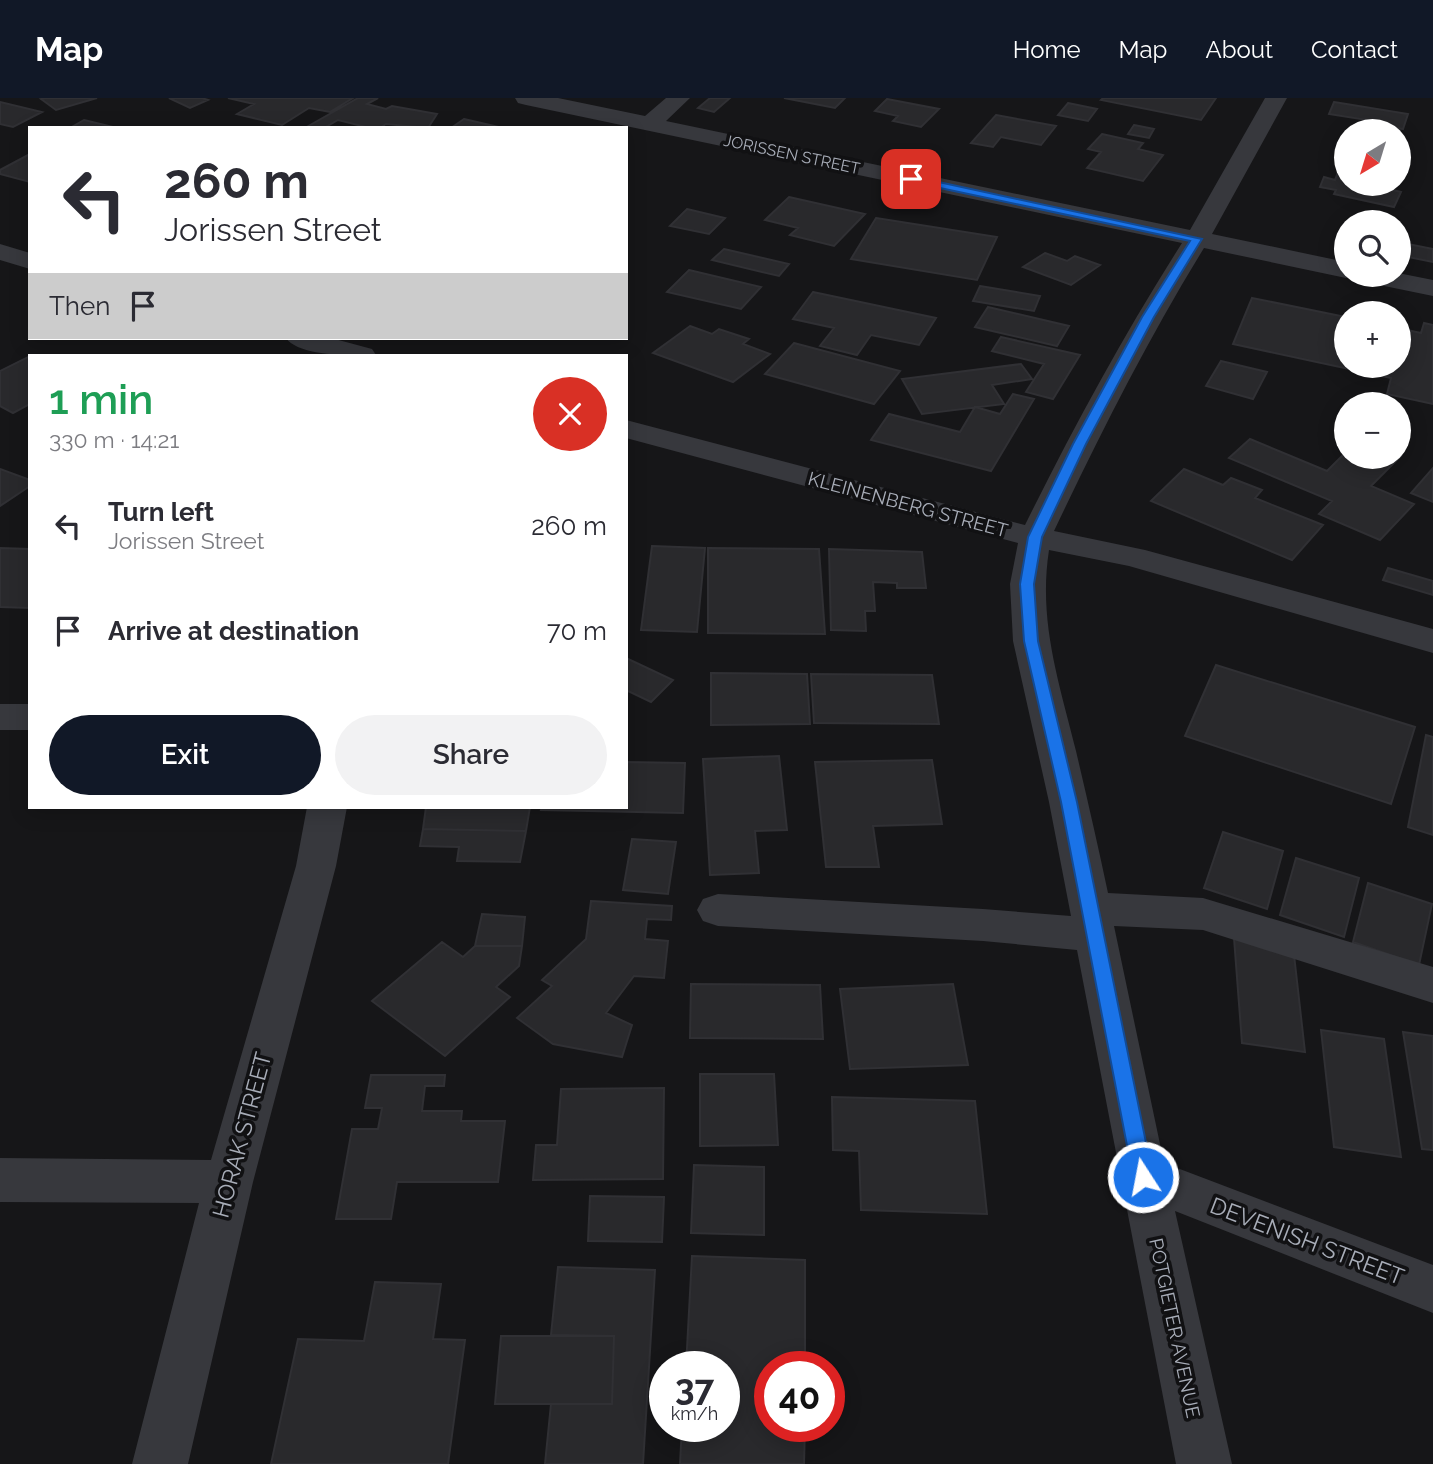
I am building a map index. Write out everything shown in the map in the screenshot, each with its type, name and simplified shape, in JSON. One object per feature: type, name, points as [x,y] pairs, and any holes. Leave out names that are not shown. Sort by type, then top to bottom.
[{"type":"street","points":[[649,124],[679,98]]},
{"type":"street","name":"POTGIETER AVENUE","points":[[1203,1464],[1069,802],[1031,641],[1027,584],[1035,537],[1080,444],[1148,317],[1276,98]]},
{"type":"street","name":"JORISSEN STREET","points":[[543,100],[1334,268]]},
{"type":"street","points":[[0,252],[28,260]]},
{"type":"street","points":[[1411,284],[1433,288]]},
{"type":"street","points":[[307,340],[358,354]]},
{"type":"street","name":"KLEINENBERG STREET","points":[[628,430],[984,526],[1133,557],[1433,641]]},
{"type":"street","points":[[0,717],[28,717]]},
{"type":"street","name":"HORAK STREET","points":[[160,1464],[229,1182],[316,866],[327,809]]},
{"type":"street","points":[[718,910],[983,925],[1092,922],[1203,914],[1433,985]]},
{"type":"street","name":"DEVENISH STREET","points":[[1143,1177],[1433,1289]]},
{"type":"street","points":[[0,1180],[229,1182]]},
{"type":"building","points":[[97,98],[56,110],[41,99]]},
{"type":"building","points":[[169,98],[202,98],[208,100],[190,108]]},
{"type":"building","points":[[228,98],[353,98],[330,112],[309,108],[282,125],[237,114],[254,104]]},
{"type":"building","points":[[358,98],[378,98],[367,104],[386,109],[392,106],[437,114],[429,126],[362,126],[338,120],[328,126],[309,126]]},
{"type":"building","points":[[710,98],[730,98],[714,112],[698,108]]},
{"type":"building","points":[[784,98],[845,98],[835,108]]},
{"type":"building","points":[[1216,98],[1201,120],[1101,100]]},
{"type":"building","points":[[887,99],[939,109],[921,127],[893,121],[898,116],[875,111]]},
{"type":"building","points":[[0,102],[42,112],[13,127],[0,124]]},
{"type":"building","points":[[1334,102],[1408,114],[1406,119],[1361,119],[1329,114]]},
{"type":"building","points":[[1068,103],[1097,109],[1088,121],[1058,115]]},
{"type":"building","points":[[996,115],[1056,126],[1041,145],[1001,137],[993,147],[971,143]]},
{"type":"building","points":[[464,119],[494,126],[454,126]]},
{"type":"building","points":[[84,120],[109,126],[74,126]]},
{"type":"building","points":[[1134,125],[1154,129],[1149,138],[1128,134]]},
{"type":"building","points":[[1102,134],[1143,143],[1138,149],[1163,155],[1143,181],[1087,168],[1101,152],[1088,149]]},
{"type":"building","points":[[28,155],[28,181],[0,174],[0,170]]},
{"type":"building","points":[[1324,177],[1334,180],[1334,190],[1320,187]]},
{"type":"building","points":[[1343,196],[1399,196],[1394,207]]},
{"type":"building","points":[[789,197],[865,214],[834,246],[790,235],[798,228],[765,220]]},
{"type":"building","points":[[687,209],[725,218],[709,234],[670,226]]},
{"type":"building","points":[[876,218],[997,237],[977,280],[851,259]]},
{"type":"building","points":[[1411,245],[1433,249],[1433,262],[1411,258]]},
{"type":"building","points":[[724,249],[789,264],[779,276],[712,260]]},
{"type":"building","points":[[1045,253],[1067,261],[1075,256],[1100,265],[1071,285],[1023,267]]},
{"type":"building","points":[[689,270],[761,287],[741,309],[667,292]]},
{"type":"building","points":[[980,286],[1040,296],[1034,311],[973,301]]},
{"type":"building","points":[[813,292],[936,318],[919,345],[871,335],[857,355],[820,346],[834,328],[793,319]]},
{"type":"building","points":[[1252,298],[1334,315],[1334,366],[1233,344]]},
{"type":"building","points":[[988,307],[1069,326],[1057,346],[975,327]]},
{"type":"building","points":[[1424,323],[1433,325],[1433,404],[1411,399],[1411,392],[1388,392],[1391,378],[1411,378],[1411,331],[1421,333]]},
{"type":"building","points":[[690,326],[712,334],[719,329],[749,339],[743,344],[770,354],[733,382],[653,353]]},
{"type":"building","points":[[1001,337],[1080,355],[1053,399],[1026,392],[1044,364],[992,351]]},
{"type":"building","points":[[794,343],[900,371],[874,404],[765,374]]},
{"type":"building","points":[[28,357],[28,405],[13,413],[0,406],[0,371]]},
{"type":"building","points":[[1221,361],[1267,372],[1253,399],[1206,386]]},
{"type":"building","points":[[1021,364],[1032,379],[992,385],[1004,404],[922,414],[902,379]]},
{"type":"building","points":[[1013,394],[1034,399],[991,471],[871,440],[889,414],[960,432],[975,407],[1000,414]]},
{"type":"building","points":[[1250,439],[1327,471],[1334,464],[1334,469],[1388,469],[1371,486],[1414,504],[1380,540],[1319,514],[1332,501],[1229,458]]},
{"type":"building","points":[[1433,468],[1433,502],[1411,493]]},
{"type":"building","points":[[0,469],[28,479],[28,487],[0,506]]},
{"type":"building","points":[[1184,469],[1223,485],[1231,478],[1262,490],[1255,498],[1323,525],[1292,560],[1151,501]]},
{"type":"building","points":[[652,546],[705,548],[697,632],[641,630]]},
{"type":"building","points":[[0,548],[28,549],[28,608],[0,607]]},
{"type":"building","points":[[708,548],[819,549],[825,634],[708,633]]},
{"type":"building","points":[[829,549],[922,552],[926,588],[897,588],[897,583],[873,582],[875,611],[865,611],[866,631],[831,630]]},
{"type":"building","points":[[1388,568],[1433,581],[1433,595],[1383,580]]},
{"type":"building","points":[[628,659],[673,680],[651,702],[628,691]]},
{"type":"building","points":[[1216,665],[1415,727],[1391,804],[1185,736]]},
{"type":"building","points":[[711,673],[807,674],[810,724],[711,725]]},
{"type":"building","points":[[811,674],[932,675],[939,724],[814,723]]},
{"type":"building","points":[[1426,735],[1433,737],[1433,835],[1408,827]]},
{"type":"building","points":[[779,756],[787,830],[755,831],[759,873],[710,875],[703,759]]},
{"type":"building","points":[[932,760],[942,824],[873,826],[879,867],[826,867],[815,762]]},
{"type":"building","points":[[628,762],[685,763],[683,813],[541,810],[628,809]]},
{"type":"building","points":[[426,809],[530,809],[526,831],[423,829]]},
{"type":"building","points":[[423,829],[526,831],[520,862],[457,861],[459,847],[420,846]]},
{"type":"building","points":[[1223,832],[1283,851],[1267,909],[1204,888]]},
{"type":"building","points":[[632,839],[676,842],[668,894],[623,890]]},
{"type":"building","points":[[1296,858],[1359,878],[1344,937],[1280,915]]},
{"type":"building","points":[[1368,883],[1432,904],[1419,965],[1353,942]]},
{"type":"building","points":[[591,901],[672,906],[671,920],[647,919],[645,939],[668,941],[664,978],[634,976],[606,1013],[632,1025],[622,1057],[553,1044],[517,1018],[552,986],[542,980],[586,939]]},
{"type":"building","points":[[482,914],[525,917],[522,946],[475,946]]},
{"type":"building","points":[[1234,938],[1293,946],[1305,1052],[1242,1043]]},
{"type":"building","points":[[442,942],[463,957],[475,946],[522,946],[519,966],[496,987],[510,997],[445,1056],[372,1001]]},
{"type":"building","points":[[691,984],[820,985],[823,1039],[690,1038]]},
{"type":"building","points":[[953,984],[968,1065],[850,1069],[840,989]]},
{"type":"building","points":[[1321,1030],[1384,1039],[1401,1157],[1334,1147]]},
{"type":"building","points":[[1403,1032],[1433,1036],[1433,1150],[1422,1149]]},
{"type":"building","points":[[700,1074],[774,1074],[778,1145],[700,1146]]},
{"type":"building","points":[[371,1075],[445,1075],[444,1086],[425,1086],[422,1111],[462,1111],[461,1121],[505,1121],[498,1182],[397,1182],[391,1219],[336,1219],[352,1129],[378,1129],[382,1108],[365,1108]]},
{"type":"building","points":[[664,1088],[663,1179],[533,1180],[536,1145],[557,1145],[561,1089]]},
{"type":"building","points":[[832,1097],[975,1101],[987,1214],[861,1210],[859,1151],[833,1150]]},
{"type":"building","points":[[694,1165],[764,1167],[764,1235],[691,1233]]},
{"type":"building","points":[[590,1196],[664,1197],[662,1242],[588,1241]]},
{"type":"building","points":[[692,1256],[805,1260],[805,1351],[754,1351],[754,1442],[805,1442],[804,1464],[680,1464],[681,1442],[740,1442],[740,1351],[687,1351]]},
{"type":"building","points":[[558,1267],[655,1270],[643,1464],[545,1464],[551,1404],[612,1404],[614,1336],[551,1335]]},
{"type":"building","points":[[375,1282],[441,1284],[433,1339],[465,1340],[448,1464],[271,1464],[298,1339],[364,1341]]},
{"type":"building","points":[[501,1336],[614,1336],[612,1404],[495,1404]]},
{"type":"route","points":[[911,179],[1196,239],[1148,317],[1080,444],[1035,537],[1027,584],[1031,641],[1069,802],[1143,1177]]}]
